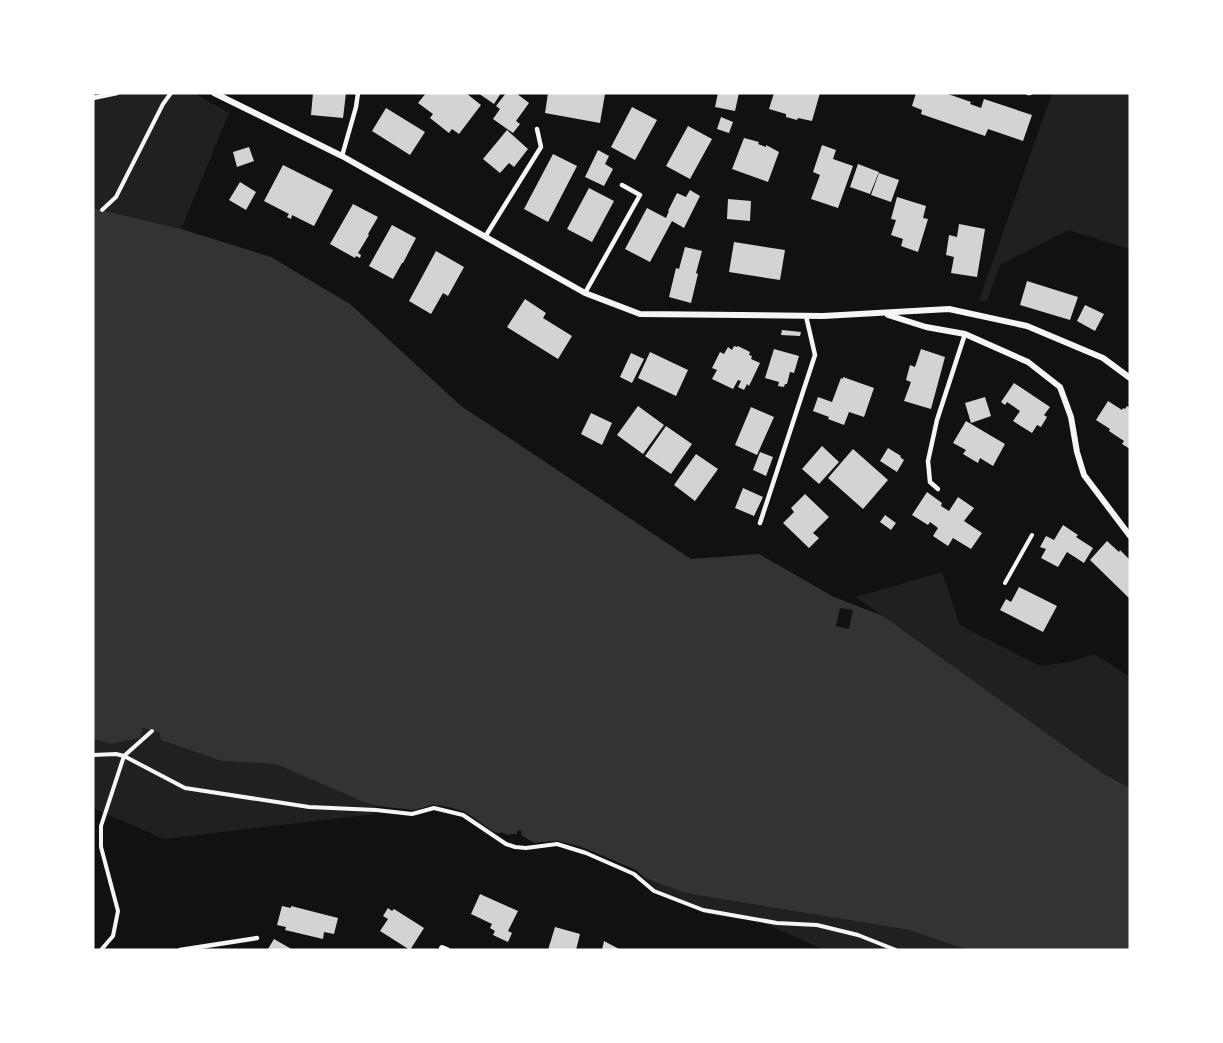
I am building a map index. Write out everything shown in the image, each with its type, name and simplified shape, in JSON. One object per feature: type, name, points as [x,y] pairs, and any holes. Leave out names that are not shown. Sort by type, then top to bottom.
[{"type":"street","points":[[214,93],[342,156],[585,293],[640,314],[806,316],[949,309],[1027,326],[1103,358],[1130,378]]},
{"type":"street","points":[[882,313],[926,327],[965,334],[1028,363],[1060,387],[1071,417],[1077,452],[1084,474],[1130,536]]},
{"type":"lane","points":[[93,98],[117,93]]},
{"type":"lane","points":[[342,156],[358,93]]},
{"type":"lane","points":[[485,237],[541,147],[537,129]]},
{"type":"lane","points":[[585,293],[640,195],[622,185]]},
{"type":"lane","points":[[760,523],[814,355],[806,316]]},
{"type":"lane","points":[[938,489],[930,482],[928,461],[937,420],[965,334]]},
{"type":"lane","points":[[180,950],[257,938]]},
{"type":"path","points":[[102,210],[116,197],[163,104],[171,93]]},
{"type":"path","points":[[1005,583],[1032,536]]},
{"type":"path","points":[[101,950],[113,936],[118,911],[101,847],[100,826],[124,756],[152,731]]},
{"type":"path","points":[[93,755],[124,756],[185,788],[309,807],[412,814],[434,808],[463,815],[506,844],[526,848],[557,844],[586,853],[634,874],[654,891],[703,910],[783,924],[818,925],[896,950]]},
{"type":"shaded area","points":[[93,93],[194,93],[229,113],[181,229],[93,208]]},
{"type":"shaded area","points":[[1052,93],[1130,93],[1130,249],[1068,230],[1000,265],[987,301],[979,301]]},
{"type":"shaded area","points":[[93,208],[181,229],[271,257],[350,304],[461,406],[691,559],[759,554],[834,597],[883,616],[1102,773],[1130,788],[1130,950],[968,950],[909,930],[685,893],[642,877],[636,870],[581,847],[557,841],[534,843],[518,831],[517,834],[508,835],[494,832],[470,815],[452,808],[429,806],[418,810],[407,810],[366,803],[276,764],[222,761],[161,740],[160,733],[143,728],[140,738],[111,744],[93,739]]},
{"type":"shaded area","points":[[942,572],[960,625],[1040,666],[1070,662],[1094,654],[1130,677],[1130,788],[1102,773],[856,597]]},
{"type":"shaded area","points":[[143,728],[160,733],[222,761],[276,764],[377,806],[375,814],[164,839],[93,808],[93,739],[111,744],[140,738]]},
{"type":"shaded area","points":[[642,877],[685,893],[909,930],[968,950],[824,950],[764,923],[707,914],[654,891],[656,888]]},
{"type":"pier","points":[[840,608],[853,610],[849,629],[836,626]]},
{"type":"pier","points":[[433,805],[465,812],[498,835],[501,832],[510,836],[517,834],[518,830],[522,831],[521,835],[534,843],[557,841],[581,847],[636,870],[649,882],[640,879],[634,873],[557,844],[534,846],[519,837],[510,839],[502,836],[498,838],[463,815],[433,808],[414,813],[376,809],[377,806],[414,810]]},
{"type":"building","points":[[313,93],[346,93],[343,118],[311,115]]},
{"type":"building","points":[[426,93],[466,93],[481,105],[459,134],[452,129],[449,133],[430,118],[433,114],[418,103]]},
{"type":"building","points":[[478,93],[501,93],[494,104]]},
{"type":"building","points":[[506,93],[516,93],[529,103],[516,121],[520,124],[513,133],[493,119],[500,109],[496,106]]},
{"type":"building","points":[[548,93],[605,94],[600,123],[545,113]]},
{"type":"building","points":[[718,93],[739,93],[735,111],[715,107]]},
{"type":"building","points":[[774,93],[820,93],[812,121],[786,117],[786,114],[769,109]]},
{"type":"building","points":[[916,93],[945,93],[981,108],[984,99],[1032,115],[1023,141],[988,129],[985,136],[921,114],[922,110],[912,106]]},
{"type":"building","points":[[632,107],[657,120],[635,160],[611,147]]},
{"type":"building","points":[[386,108],[425,132],[410,155],[372,131]]},
{"type":"building","points":[[721,117],[733,122],[729,133],[717,129]]},
{"type":"building","points":[[688,126],[712,139],[690,179],[666,166]]},
{"type":"building","points":[[507,130],[528,149],[514,167],[509,163],[500,173],[483,159]]},
{"type":"building","points":[[744,138],[759,142],[758,144],[766,147],[766,145],[779,152],[768,182],[732,169]]},
{"type":"building","points":[[822,145],[836,150],[833,159],[853,166],[838,208],[811,199],[820,175],[813,172]]},
{"type":"building","points":[[249,147],[254,161],[237,167],[233,152]]},
{"type":"building","points":[[598,150],[609,156],[605,164],[613,169],[604,186],[585,177]]},
{"type":"building","points":[[553,154],[577,166],[548,222],[524,209]]},
{"type":"building","points":[[858,164],[879,172],[870,194],[850,187]]},
{"type":"building","points":[[283,165],[333,190],[314,226],[292,215],[291,219],[287,217],[289,214],[264,201]]},
{"type":"building","points":[[879,173],[899,180],[891,202],[871,195]]},
{"type":"building","points":[[240,182],[256,192],[246,210],[229,200]]},
{"type":"building","points":[[589,188],[614,201],[592,242],[567,229]]},
{"type":"building","points":[[690,190],[700,196],[684,228],[672,221],[650,262],[625,249],[647,208],[666,218],[677,193],[686,197]]},
{"type":"building","points":[[897,197],[926,206],[923,218],[928,219],[918,252],[901,246],[903,239],[891,235],[896,220],[891,219]]},
{"type":"building","points":[[728,199],[751,201],[750,221],[727,219]]},
{"type":"building","points":[[353,204],[378,217],[358,253],[361,255],[360,258],[356,256],[355,258],[330,244]]},
{"type":"building","points":[[959,224],[985,229],[977,277],[951,273],[954,257],[946,255],[949,235],[957,237]]},
{"type":"building","points":[[392,225],[416,238],[393,279],[369,266]]},
{"type":"building","points":[[734,242],[785,250],[780,280],[729,272]]},
{"type":"building","points":[[685,247],[702,251],[691,303],[669,297],[676,268],[679,269]]},
{"type":"building","points":[[436,251],[464,267],[448,296],[443,293],[431,314],[409,301]]},
{"type":"building","points":[[1027,281],[1078,297],[1070,320],[1020,305]]},
{"type":"building","points":[[525,299],[546,313],[543,318],[572,336],[558,359],[507,327]]},
{"type":"building","points":[[1085,305],[1104,314],[1095,331],[1077,321]]},
{"type":"building","points":[[782,330],[801,332],[800,336],[781,335]]},
{"type":"building","points":[[734,346],[750,352],[751,359],[760,363],[749,386],[747,384],[744,390],[738,387],[741,381],[738,380],[733,389],[712,379],[717,370],[712,368],[720,352],[724,354],[728,347],[732,350]]},
{"type":"building","points":[[774,349],[799,356],[794,373],[790,372],[784,387],[778,386],[779,382],[765,378]]},
{"type":"building","points":[[921,349],[945,357],[931,409],[904,401],[911,382],[906,380],[910,365],[915,367]]},
{"type":"building","points":[[650,352],[688,370],[676,396],[638,378]]},
{"type":"building","points":[[631,353],[644,359],[632,383],[620,377]]},
{"type":"building","points":[[843,377],[874,388],[864,417],[849,412],[844,425],[813,411],[818,397],[832,402]]},
{"type":"building","points":[[1014,383],[1050,407],[1044,415],[1047,417],[1041,427],[1037,425],[1032,433],[1013,421],[1020,411],[1007,402],[1005,405],[1001,402]]},
{"type":"building","points":[[985,397],[991,416],[971,423],[965,403]]},
{"type":"building","points":[[1108,401],[1122,410],[1127,406],[1130,408],[1130,449],[1122,444],[1124,441],[1109,431],[1110,429],[1096,420]]},
{"type":"building","points":[[638,406],[664,425],[643,454],[617,435]]},
{"type":"building","points":[[751,407],[774,417],[757,455],[735,445]]},
{"type":"building","points":[[591,413],[612,423],[602,445],[581,434]]},
{"type":"building","points":[[966,421],[1005,444],[993,466],[980,458],[978,463],[963,454],[966,450],[953,443]]},
{"type":"building","points":[[666,426],[692,444],[671,474],[645,456]]},
{"type":"building","points":[[822,446],[839,462],[819,484],[802,469]]},
{"type":"building","points":[[888,448],[904,460],[897,472],[880,461]]},
{"type":"building","points":[[853,449],[888,480],[863,509],[828,478]]},
{"type":"building","points":[[760,452],[773,457],[766,476],[753,470]]},
{"type":"building","points":[[696,454],[718,469],[695,501],[674,485]]},
{"type":"building","points":[[743,488],[763,497],[754,516],[735,508]]},
{"type":"building","points":[[927,492],[949,511],[958,497],[974,508],[964,521],[982,533],[971,549],[953,538],[948,546],[933,536],[938,528],[912,515]]},
{"type":"building","points":[[805,494],[829,517],[813,533],[819,538],[809,548],[783,523],[794,512],[791,508]]},
{"type":"building","points":[[885,515],[896,523],[891,530],[880,522]]},
{"type":"building","points":[[1063,525],[1093,548],[1084,563],[1067,552],[1058,567],[1041,558],[1046,549],[1040,547],[1046,536],[1054,540]]},
{"type":"building","points":[[1107,541],[1130,560],[1130,599],[1090,560]]},
{"type":"building","points":[[1019,587],[1057,606],[1043,632],[1000,610],[1006,599],[1011,602]]},
{"type":"building","points":[[480,894],[518,911],[508,931],[512,933],[508,942],[493,935],[495,931],[490,928],[492,924],[471,914]]},
{"type":"building","points":[[282,906],[291,908],[291,906],[338,918],[334,934],[324,932],[323,939],[285,930],[286,927],[277,925]]},
{"type":"building","points":[[388,908],[392,911],[394,909],[424,928],[410,950],[380,931],[388,919],[383,916]]},
{"type":"building","points":[[555,927],[580,934],[576,950],[548,950]]},
{"type":"building","points":[[274,939],[293,950],[268,949]]},
{"type":"building","points":[[604,941],[621,950],[602,950]]}]
